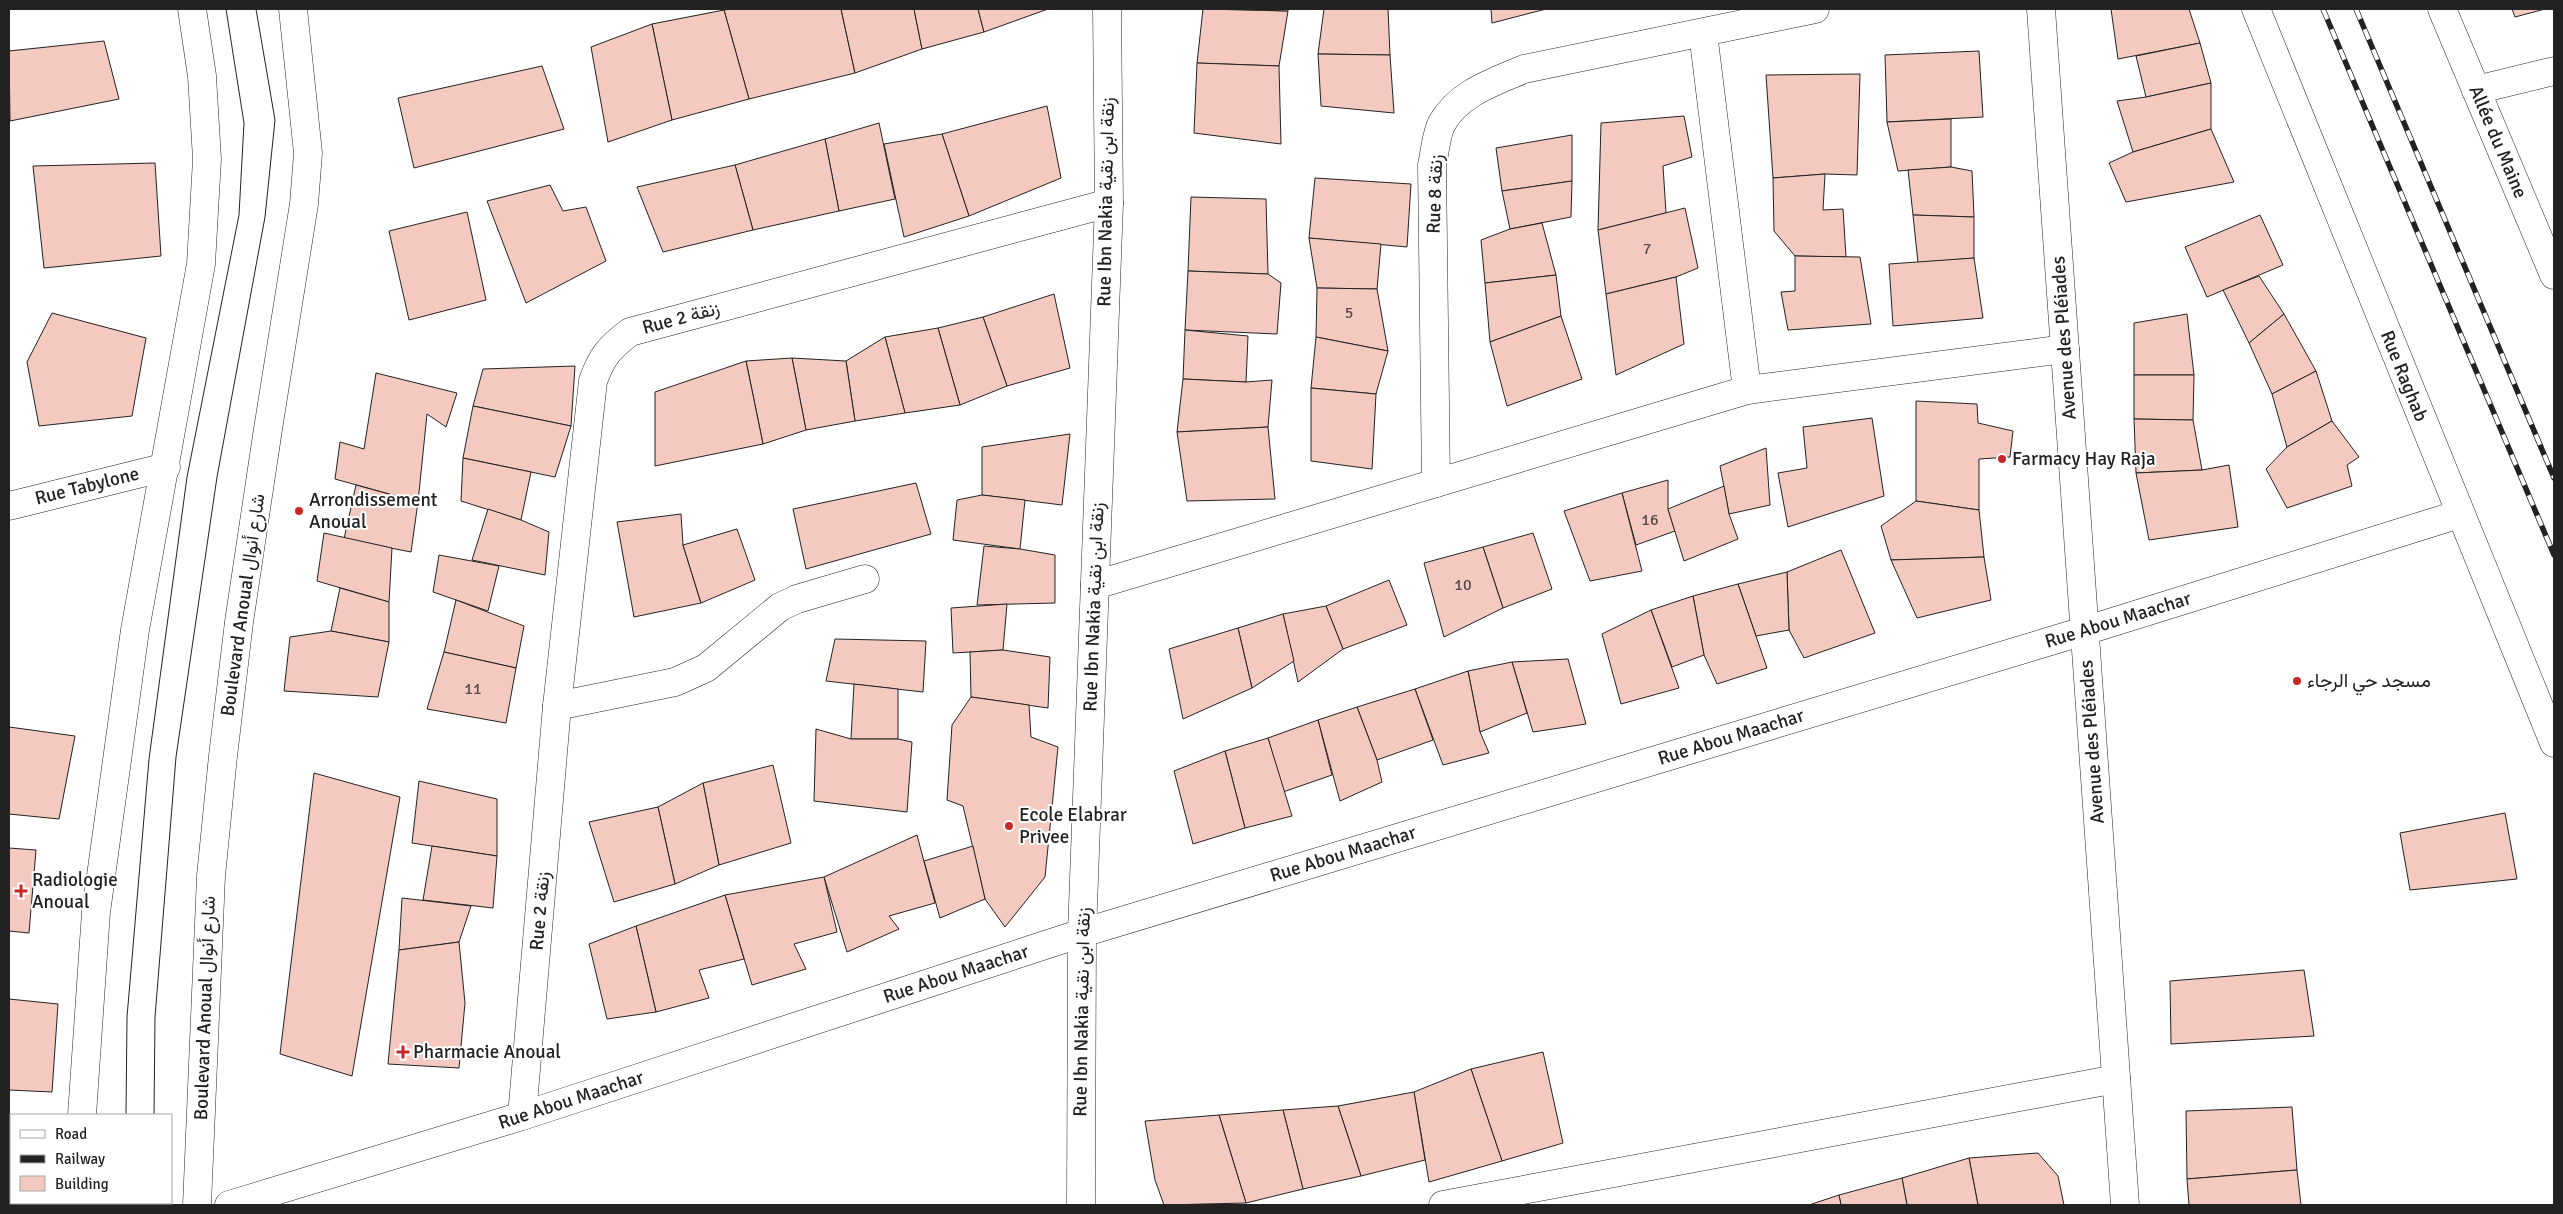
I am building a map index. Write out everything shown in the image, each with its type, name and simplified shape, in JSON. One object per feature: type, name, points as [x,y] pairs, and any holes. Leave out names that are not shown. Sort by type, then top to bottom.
[{"type":"street","points":[[82,1114],[96,912],[136,630],[201,264],[207,159],[202,76],[192,9]]},
{"type":"street","name":"Boulevard Anoual شارع أنوال","points":[[197,1205],[211,876],[222,765],[239,622],[304,204],[308,153],[293,9]]},
{"type":"street","name":"Rue Ibn Nakia زنقة ابن نقية","points":[[1081,1205],[1082,933],[1109,203],[1107,9]]},
{"type":"street","name":"Rue 8 زنقة","points":[[1436,483],[1432,165],[1442,125],[1457,102],[1490,83],[1524,69],[1815,9]]},
{"type":"street","name":"Avenue des Pléiades","points":[[2041,9],[2125,1205]]},
{"type":"street","name":"Rue Raghab","points":[[2256,9],[2554,743]]},
{"type":"street","name":"Allée du Maine","points":[[2442,9],[2554,275]]},
{"type":"street","points":[[1704,33],[1747,390]]},
{"type":"street","points":[[2476,90],[2554,71]]},
{"type":"street","name":"Rue 2 زنقة","points":[[522,1116],[557,706],[593,381],[602,358],[613,345],[630,332],[1109,203]]},
{"type":"street","points":[[1096,585],[1747,390],[2065,349]]},
{"type":"street","name":"Rue Tabylone","points":[[9,506],[166,467]]},
{"type":"street","name":"Rue Abou Maachar","points":[[229,1205],[522,1116],[1082,933],[2084,631],[2460,514]]},
{"type":"street","points":[[557,706],[674,682],[692,676],[706,668],[780,607],[797,599],[865,579]]},
{"type":"street","points":[[1443,1205],[2116,1079]]},
{"type":"building","points":[[841,9],[855,73],[749,99],[724,10]]},
{"type":"building","points":[[841,9],[914,9],[922,49],[855,73]]},
{"type":"building","points":[[914,9],[978,9],[984,32],[922,49]]},
{"type":"building","points":[[978,9],[1048,9],[984,32]]},
{"type":"building","points":[[1203,9],[1288,11],[1279,66],[1197,63]]},
{"type":"building","points":[[1225,9],[1288,9],[1288,11]]},
{"type":"building","points":[[1324,9],[1388,9],[1390,55],[1318,54]]},
{"type":"building","points":[[1491,9],[1546,9],[1492,23]]},
{"type":"building","points":[[2111,9],[2189,9],[2200,43],[2118,59]]},
{"type":"building","points":[[2512,9],[2545,9],[2515,17]]},
{"type":"building","points":[[724,10],[749,99],[672,120],[652,24]]},
{"type":"building","points":[[652,24],[672,120],[608,142],[591,47]]},
{"type":"building","points":[[104,41],[119,99],[10,121],[9,51]]},
{"type":"building","points":[[2200,43],[2211,83],[2146,97],[2136,56]]},
{"type":"building","points":[[1979,51],[1983,117],[1887,122],[1885,55]]},
{"type":"building","points":[[1318,54],[1390,55],[1394,113],[1321,106]]},
{"type":"building","points":[[1197,63],[1279,66],[1281,144],[1194,133]]},
{"type":"building","points":[[542,66],[564,129],[414,168],[398,98]]},
{"type":"building","points":[[1860,74],[1857,175],[1825,174],[1773,178],[1766,75]]},
{"type":"building","points":[[2211,83],[2211,129],[2133,152],[2117,101],[2146,97]]},
{"type":"building","points":[[1047,106],[1061,178],[969,216],[942,134]]},
{"type":"building","points":[[1684,116],[1692,157],[1663,166],[1666,213],[1598,230],[1601,123]]},
{"type":"building","points":[[1951,119],[1951,167],[1898,171],[1887,122]]},
{"type":"building","points":[[879,123],[895,199],[839,211],[825,139]]},
{"type":"building","points":[[2211,129],[2234,182],[2126,202],[2109,163],[2133,152]]},
{"type":"building","points":[[942,134],[969,216],[904,237],[884,144]]},
{"type":"building","points":[[1572,135],[1572,181],[1502,191],[1496,148]]},
{"type":"building","points":[[825,139],[839,211],[753,230],[735,165]]},
{"type":"building","points":[[155,163],[161,256],[44,268],[33,166]]},
{"type":"building","points":[[735,165],[753,230],[663,252],[637,187]]},
{"type":"building","points":[[1951,167],[1972,171],[1974,217],[1913,215],[1908,170]]},
{"type":"building","points":[[1825,174],[1823,210],[1843,209],[1846,257],[1795,256],[1774,231],[1773,178]]},
{"type":"building","points":[[1315,178],[1411,184],[1407,247],[1309,238]]},
{"type":"building","points":[[1572,181],[1571,217],[1510,229],[1502,191]]},
{"type":"building","points":[[550,185],[563,211],[586,207],[606,261],[526,303],[487,201]]},
{"type":"building","points":[[1191,197],[1266,199],[1268,274],[1188,271]]},
{"type":"building","points":[[1685,208],[1698,268],[1676,277],[1606,294],[1598,230]]},
{"type":"building","points":[[467,212],[486,300],[409,320],[389,231]]},
{"type":"building","points":[[1913,215],[1974,217],[1974,258],[1918,263]]},
{"type":"building","points":[[2260,215],[2283,265],[2207,297],[2185,247]]},
{"type":"building","points":[[1542,223],[1556,275],[1485,283],[1481,240],[1510,229]]},
{"type":"building","points":[[1309,238],[1381,244],[1377,289],[1317,288]]},
{"type":"building","points":[[1795,256],[1860,257],[1871,324],[1788,330],[1781,292],[1795,291]]},
{"type":"building","points":[[1974,258],[1983,318],[1893,326],[1889,264]]},
{"type":"building","points":[[1188,271],[1268,274],[1281,283],[1277,334],[1185,330]]},
{"type":"building","points":[[1556,275],[1561,316],[1490,342],[1485,283]]},
{"type":"building","points":[[2259,276],[2284,314],[2249,343],[2223,290]]},
{"type":"building","points":[[1676,277],[1684,344],[1616,375],[1606,294]]},
{"type":"building","points":[[1317,288],[1377,289],[1388,351],[1316,337]]},
{"type":"building","points":[[1054,294],[1070,368],[1007,386],[983,317]]},
{"type":"building","points":[[52,313],[146,338],[132,416],[39,426],[27,362]]},
{"type":"building","points":[[2187,314],[2194,375],[2134,375],[2134,323]]},
{"type":"building","points":[[2284,314],[2316,371],[2272,394],[2249,343]]},
{"type":"building","points":[[1561,316],[1582,379],[1507,406],[1490,342]]},
{"type":"building","points":[[983,317],[1007,386],[960,405],[938,328]]},
{"type":"building","points":[[938,328],[960,405],[905,413],[885,337]]},
{"type":"building","points":[[1185,330],[1248,336],[1246,382],[1183,379]]},
{"type":"building","points":[[885,337],[905,413],[855,421],[846,361]]},
{"type":"building","points":[[1316,337],[1388,351],[1376,394],[1311,388]]},
{"type":"building","points":[[792,358],[846,361],[855,421],[806,430]]},
{"type":"building","points":[[792,358],[806,430],[763,444],[746,361]]},
{"type":"building","points":[[746,361],[763,444],[655,466],[655,392]]},
{"type":"building","points":[[575,366],[571,426],[473,406],[483,369]]},
{"type":"building","points":[[2316,371],[2332,421],[2287,447],[2272,394]]},
{"type":"building","points":[[376,373],[457,393],[446,427],[427,414],[418,502],[335,479],[340,442],[364,449]]},
{"type":"building","points":[[2134,375],[2194,375],[2193,420],[2134,419]]},
{"type":"building","points":[[1183,379],[1246,382],[1272,380],[1268,427],[1177,432]]},
{"type":"building","points":[[1311,388],[1376,394],[1372,469],[1311,461]]},
{"type":"building","points":[[1916,401],[1977,404],[1978,423],[2013,431],[2010,457],[1979,459],[1979,510],[1916,501]]},
{"type":"building","points":[[473,406],[571,426],[555,477],[463,458]]},
{"type":"building","points":[[1872,418],[1884,496],[1788,527],[1778,473],[1807,468],[1803,427]]},
{"type":"building","points":[[2134,419],[2193,420],[2202,470],[2136,473]]},
{"type":"building","points":[[2332,421],[2359,457],[2347,465],[2352,486],[2287,508],[2266,469],[2287,447]]},
{"type":"building","points":[[1268,427],[1275,499],[1187,501],[1177,432]]},
{"type":"building","points":[[1070,434],[1062,505],[982,495],[982,447]]},
{"type":"building","points":[[1766,448],[1770,505],[1729,514],[1720,466]]},
{"type":"building","points":[[463,458],[531,472],[521,520],[461,501]]},
{"type":"building","points":[[2229,465],[2238,527],[2149,540],[2136,473],[2202,470]]},
{"type":"building","points":[[1668,480],[1668,509],[1675,531],[1636,545],[1622,493]]},
{"type":"building","points":[[916,483],[931,534],[806,569],[793,509]]},
{"type":"building","points":[[356,485],[418,502],[411,552],[344,539]]},
{"type":"building","points":[[1724,486],[1729,514],[1738,539],[1684,561],[1668,509]]},
{"type":"building","points":[[1622,493],[1642,571],[1590,581],[1564,511]]},
{"type":"building","points":[[982,495],[1025,500],[1020,549],[953,540],[957,500]]},
{"type":"building","points":[[1916,501],[1979,510],[1984,557],[1891,560],[1881,526]]},
{"type":"building","points":[[488,509],[549,532],[545,575],[472,560]]},
{"type":"building","points":[[681,514],[683,545],[701,603],[634,617],[617,522]]},
{"type":"building","points":[[737,529],[755,580],[701,603],[683,545]]},
{"type":"building","points":[[324,533],[392,548],[389,602],[317,581]]},
{"type":"building","points":[[1533,533],[1552,589],[1503,608],[1483,547]]},
{"type":"building","points":[[984,546],[1020,549],[1055,555],[1055,603],[977,605]]},
{"type":"building","points":[[1483,547],[1503,608],[1444,637],[1424,563]]},
{"type":"building","points":[[1841,550],[1875,633],[1804,658],[1789,630],[1787,572]]},
{"type":"building","points":[[439,555],[499,566],[488,611],[433,592]]},
{"type":"building","points":[[1984,557],[1991,600],[1917,618],[1891,560]]},
{"type":"building","points":[[1787,572],[1789,630],[1756,636],[1738,584]]},
{"type":"building","points":[[1389,580],[1407,625],[1343,649],[1326,606]]},
{"type":"building","points":[[1738,584],[1767,668],[1717,684],[1704,655],[1693,596]]},
{"type":"building","points":[[340,588],[389,602],[389,642],[331,631]]},
{"type":"building","points":[[1693,596],[1704,655],[1672,667],[1651,610]]},
{"type":"building","points":[[456,600],[524,626],[516,668],[444,652]]},
{"type":"building","points":[[1007,604],[1003,650],[953,653],[951,608]]},
{"type":"building","points":[[1326,606],[1343,649],[1298,682],[1283,614]]},
{"type":"building","points":[[1651,610],[1679,688],[1621,704],[1602,634]]},
{"type":"building","points":[[1283,614],[1294,661],[1252,688],[1238,628]]},
{"type":"building","points":[[1238,628],[1252,688],[1183,719],[1169,649]]},
{"type":"building","points":[[331,631],[389,642],[378,697],[284,691],[290,637]]},
{"type":"building","points":[[835,639],[926,641],[923,692],[826,681]]},
{"type":"building","points":[[1003,650],[1050,657],[1048,708],[971,697],[970,652]]},
{"type":"building","points":[[444,652],[516,668],[506,723],[427,709]]},
{"type":"building","points":[[1568,659],[1586,724],[1533,732],[1512,662]]},
{"type":"building","points":[[1512,662],[1527,713],[1480,732],[1468,671]]},
{"type":"building","points":[[1468,671],[1480,732],[1489,753],[1443,765],[1415,689]]},
{"type":"building","points":[[854,684],[898,689],[898,739],[851,739]]},
{"type":"building","points":[[1415,689],[1433,740],[1377,760],[1357,707]]},
{"type":"building","name":"Ecole Elabrar Privee","points":[[971,697],[1029,705],[1031,737],[1058,747],[1045,877],[1005,927],[985,899],[963,806],[947,800],[952,725]]},
{"type":"building","points":[[1357,707],[1377,760],[1382,782],[1340,801],[1318,720]]},
{"type":"building","points":[[1318,720],[1332,775],[1283,792],[1268,738]]},
{"type":"building","points":[[9,727],[75,736],[59,819],[9,814]]},
{"type":"building","points":[[816,729],[851,739],[898,739],[912,742],[907,812],[814,801]]},
{"type":"building","points":[[1268,738],[1292,816],[1245,828],[1225,751]]},
{"type":"building","points":[[1225,751],[1245,828],[1193,844],[1174,771]]},
{"type":"building","points":[[773,765],[791,843],[719,865],[703,783]]},
{"type":"building","points":[[314,773],[400,797],[352,1076],[280,1054]]},
{"type":"building","points":[[419,781],[497,799],[497,856],[412,843]]},
{"type":"building","points":[[703,783],[719,865],[675,884],[658,807]]},
{"type":"building","points":[[658,807],[675,884],[614,902],[589,822]]},
{"type":"building","points":[[2505,813],[2517,879],[2410,890],[2400,833]]},
{"type":"building","points":[[917,835],[935,903],[889,916],[899,929],[847,952],[824,877]]},
{"type":"building","points":[[432,846],[497,856],[493,908],[423,900]]},
{"type":"building","points":[[973,846],[985,899],[940,918],[924,861]]},
{"type":"building","name":"Radiologie Anoual","points":[[9,848],[36,850],[29,933],[9,931]]},
{"type":"building","points":[[824,877],[837,932],[794,944],[806,969],[752,985],[725,895]]},
{"type":"building","points":[[725,895],[744,959],[699,970],[709,998],[656,1012],[636,926]]},
{"type":"building","points":[[402,898],[471,906],[459,942],[399,950]]},
{"type":"building","points":[[636,926],[656,1012],[607,1019],[589,944]]},
{"type":"building","points":[[459,942],[465,1003],[459,1068],[388,1064],[399,950]]},
{"type":"building","points":[[2304,970],[2314,1036],[2171,1044],[2170,981]]},
{"type":"building","points":[[9,999],[58,1004],[52,1092],[9,1090]]},
{"type":"building","points":[[1543,1052],[1563,1143],[1502,1161],[1471,1069]]},
{"type":"building","points":[[1471,1069],[1502,1161],[1429,1182],[1414,1092]]},
{"type":"building","points":[[1414,1092],[1425,1160],[1361,1176],[1338,1106]]},
{"type":"building","points":[[1338,1106],[1361,1176],[1303,1189],[1283,1110]]},
{"type":"building","points":[[2292,1107],[2297,1170],[2187,1179],[2186,1111]]},
{"type":"building","points":[[1283,1110],[1303,1189],[1246,1203],[1219,1115]]},
{"type":"building","points":[[1219,1115],[1246,1203],[1164,1205],[1155,1180],[1145,1121]]},
{"type":"building","points":[[2038,1153],[2058,1176],[2064,1205],[1978,1205],[1969,1158]]},
{"type":"building","points":[[1969,1158],[1978,1205],[1907,1205],[1902,1178]]},
{"type":"building","points":[[2297,1170],[2301,1205],[2189,1205],[2187,1179]]},
{"type":"building","points":[[1902,1178],[1907,1205],[1841,1205],[1839,1195]]},
{"type":"building","points":[[1839,1195],[1841,1205],[1809,1205]]},
{"type":"tram line","points":[[126,1114],[127,1017],[149,759],[187,477],[239,215],[244,123],[226,9]]},
{"type":"tram line","points":[[154,1114],[155,1017],[176,757],[217,477],[265,217],[275,120],[256,9]]},
{"type":"railway","points":[[2323,9],[2554,555]]},
{"type":"railway","points":[[2356,9],[2554,478]]},
{"type":"place","name":"Farmacy Hay Raja","points":[[2002,459]]},
{"type":"place","name":"Arrondissement Anoual","points":[[299,511]]},
{"type":"place","name":"مسجد حي الرجاء","points":[[2297,681]]},
{"type":"place","name":"Ecole Elabrar Privee","points":[[1009,826]]},
{"type":"place","name":"Radiologie Anoual","points":[[21,891]]},
{"type":"place","name":"Pharmacie Anoual","points":[[403,1052]]}]
